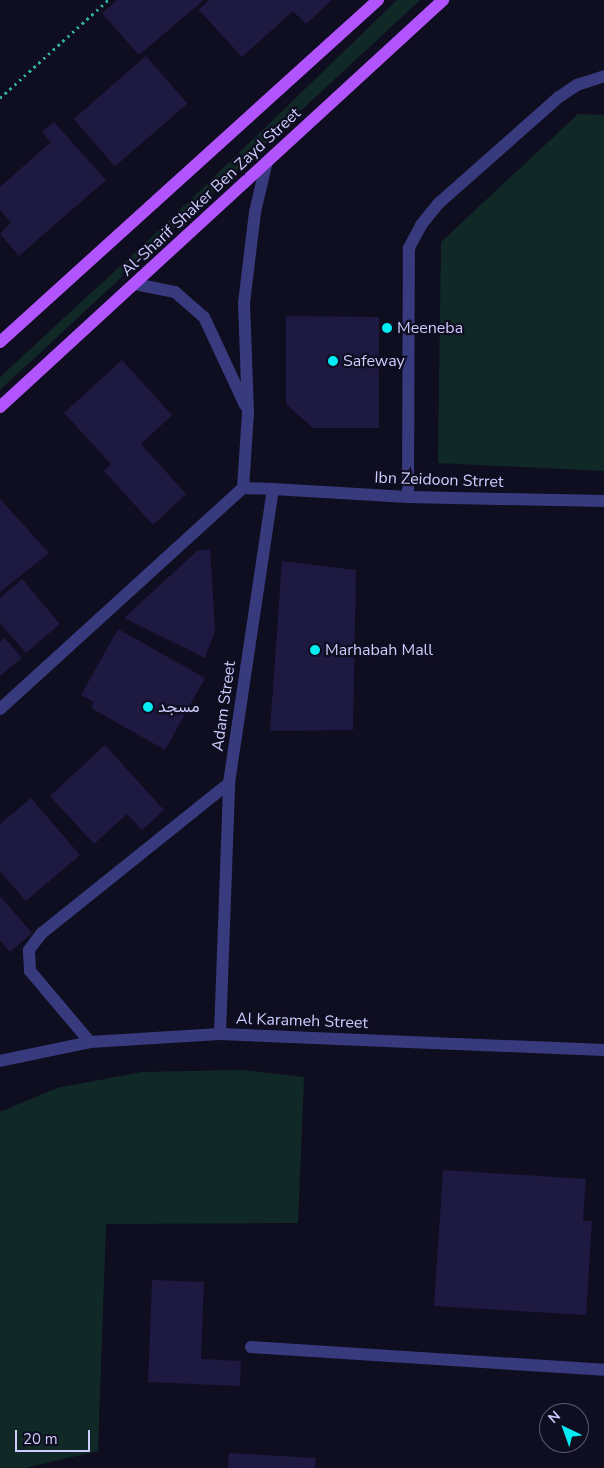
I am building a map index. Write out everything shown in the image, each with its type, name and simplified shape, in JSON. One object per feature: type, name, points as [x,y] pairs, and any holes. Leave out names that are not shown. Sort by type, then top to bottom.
[{"type":"main road","name":"Al-Sharif Shaker Ben Zayd Street","points":[[0,342],[378,0]]},
{"type":"main road","name":"Al-Sharif Shaker Ben Zayd Street","points":[[0,407],[266,165],[443,0]]},
{"type":"street","points":[[408,497],[409,248],[421,225],[439,203],[559,98],[577,85],[604,76]]},
{"type":"street","points":[[0,709],[243,488],[248,412],[244,303],[255,212],[266,165]]},
{"type":"street","points":[[135,284],[175,292],[204,317],[248,412]]},
{"type":"street","points":[[243,488],[273,489]]},
{"type":"street","name":"Ibn Zeidoon Strret","points":[[273,489],[408,497],[604,501]]},
{"type":"street","name":"Adam Street","points":[[220,1034],[229,783],[273,489]]},
{"type":"street","points":[[90,1042],[30,971],[30,950],[42,933],[229,783]]},
{"type":"street","name":"Al Karameh Street","points":[[0,1061],[90,1042],[220,1034],[604,1050]]},
{"type":"street","points":[[251,1347],[604,1370]]},
{"type":"path","points":[[0,98],[108,0]]},
{"type":"green space","points":[[397,0],[420,0],[0,390],[0,377],[157,232]]},
{"type":"green space","points":[[578,114],[604,115],[604,471],[438,463],[441,242]]},
{"type":"green space","points":[[242,1070],[304,1077],[298,1223],[106,1224],[98,1451],[25,1468],[0,1468],[0,1112],[57,1088],[142,1072]]},
{"type":"building","points":[[117,0],[204,0],[139,55],[102,13]]},
{"type":"building","points":[[209,0],[332,0],[306,24],[293,11],[242,57],[199,10]]},
{"type":"building","points":[[146,56],[187,104],[115,167],[74,119]]},
{"type":"building","points":[[54,122],[106,180],[19,256],[0,234],[11,222],[0,210],[0,187],[51,142],[42,132]]},
{"type":"building","name":"Safeway","points":[[286,316],[379,317],[379,428],[313,428],[286,404]]},
{"type":"building","points":[[122,360],[172,415],[141,444],[186,494],[153,525],[104,471],[111,464],[64,413]]},
{"type":"building","points":[[0,499],[49,553],[0,592]]},
{"type":"building","points":[[210,549],[215,631],[205,658],[124,618],[197,551]]},
{"type":"building","name":"Marhabah Mall","points":[[282,561],[356,570],[353,730],[270,731]]},
{"type":"building","points":[[22,579],[60,624],[26,653],[0,623],[0,598]]},
{"type":"building","points":[[118,629],[205,678],[165,750],[91,708],[94,702],[81,695]]},
{"type":"building","points":[[5,638],[22,658],[0,676],[0,642]]},
{"type":"building","points":[[105,745],[164,810],[142,830],[127,814],[94,844],[50,796]]},
{"type":"building","points":[[31,798],[80,855],[26,901],[0,871],[0,824]]},
{"type":"building","points":[[0,896],[32,933],[10,952],[0,940]]},
{"type":"building","points":[[443,1170],[586,1179],[583,1221],[592,1221],[586,1315],[434,1306]]},
{"type":"building","points":[[152,1280],[204,1282],[201,1359],[241,1361],[240,1386],[148,1382]]},
{"type":"building","points":[[229,1453],[316,1458],[315,1468],[228,1468]]},
{"type":"place","name":"Meeneba","points":[[387,328]]},
{"type":"place","name":"Safeway","points":[[333,361]]},
{"type":"place","name":"Marhabah Mall","points":[[315,650]]},
{"type":"place","name":"مسجد","points":[[148,707]]}]
